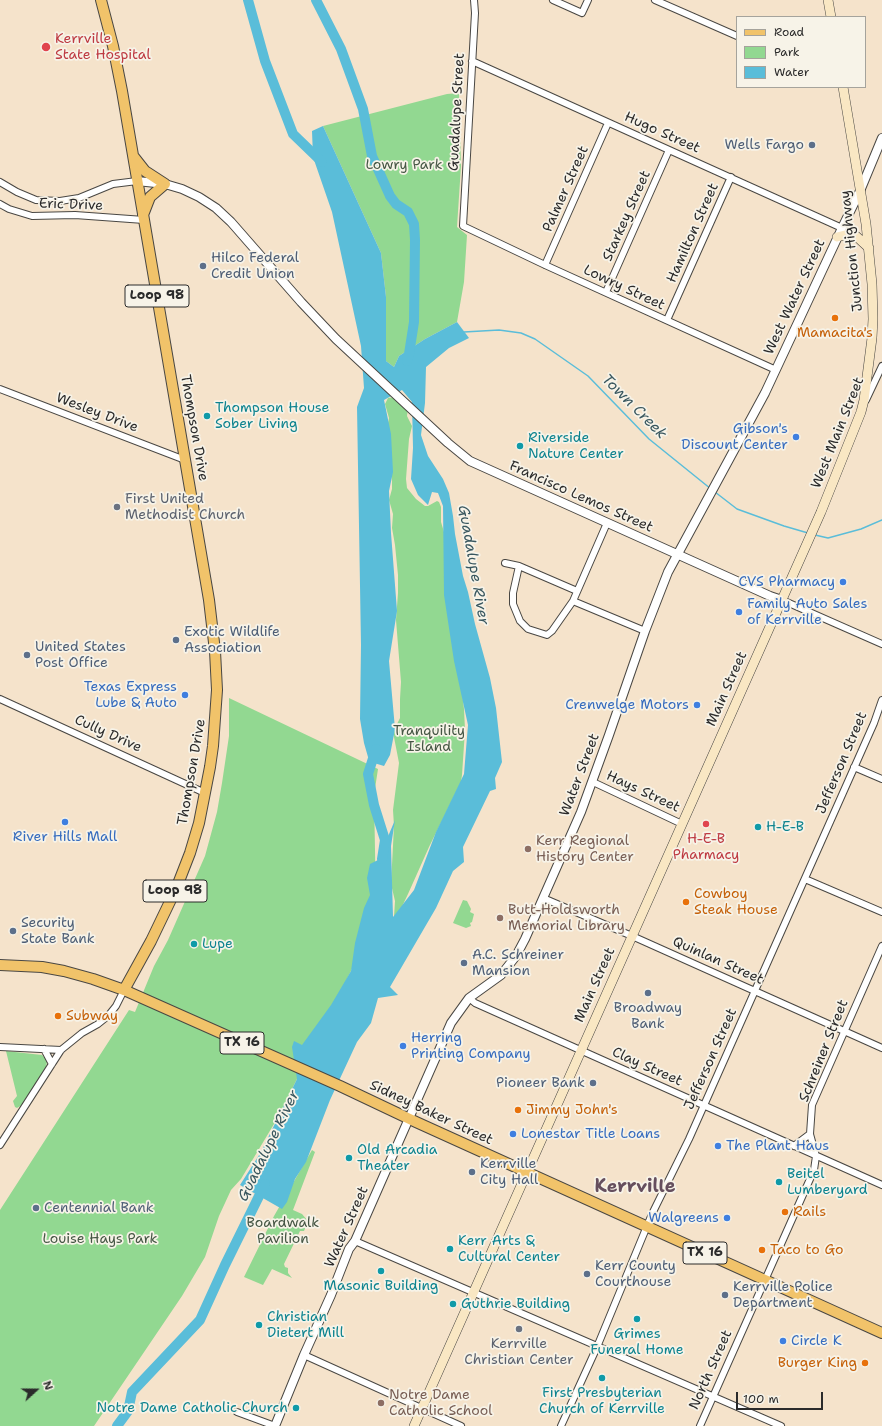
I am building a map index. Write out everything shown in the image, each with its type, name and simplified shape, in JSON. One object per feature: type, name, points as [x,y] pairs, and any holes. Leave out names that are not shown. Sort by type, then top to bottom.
[{"type":"main road","name":"Thompson Drive","points":[[101,0],[118,68],[210,606],[215,651],[217,690],[213,746],[199,822],[190,853],[176,889],[124,990]]},
{"type":"main road","points":[[828,0],[831,16]]},
{"type":"main road","name":"Junction Highway","points":[[843,88],[869,248],[872,284],[873,319],[870,356],[864,400],[860,412]]},
{"type":"main road","points":[[133,156],[145,171],[165,184],[150,197],[143,218]]},
{"type":"main road","points":[[838,237],[849,234],[856,236],[869,248]]},
{"type":"main road","name":"West Main Street","points":[[822,512],[860,412]]},
{"type":"main road","name":"Main Street","points":[[414,1426],[822,512]]},
{"type":"main road","name":"TX 16","points":[[0,965],[42,967],[64,971],[124,990]]},
{"type":"main road","name":"Sidney Baker Street","points":[[124,990],[340,1086],[409,1119],[882,1333]]},
{"type":"street","name":"Guadalupe Street","points":[[463,226],[475,13],[474,0]]},
{"type":"street","points":[[553,0],[582,13],[588,0]]},
{"type":"street","points":[[655,0],[736,36]]},
{"type":"street","name":"Hugo Street","points":[[472,61],[842,228]]},
{"type":"street","name":"Palmer Street","points":[[545,265],[608,122]]},
{"type":"street","name":"West Water Street","points":[[726,465],[776,370],[860,191],[882,138]]},
{"type":"street","name":"Starkey Street","points":[[606,292],[669,150]]},
{"type":"street","name":"Hamilton Street","points":[[667,320],[731,177]]},
{"type":"street","points":[[0,182],[17,192],[36,200],[60,201],[79,198],[114,184],[137,180]]},
{"type":"street","name":"Francisco Lemos Street","points":[[137,180],[165,184],[190,192],[208,202],[224,215],[311,312],[352,355],[470,461],[770,596],[882,644]]},
{"type":"street","name":"Eric Drive","points":[[0,204],[9,209],[32,216],[75,215],[131,220],[143,218]]},
{"type":"street","name":"Lowry Street","points":[[463,226],[776,370]]},
{"type":"street","name":"West Main Street","points":[[860,412],[882,366]]},
{"type":"street","name":"Wesley Drive","points":[[0,389],[185,460]]},
{"type":"street","name":"Water Street","points":[[275,1426],[349,1249],[355,1242],[451,1023],[469,998],[501,975],[520,949],[593,782],[645,631],[668,572],[726,465]]},
{"type":"street","points":[[519,566],[513,593],[513,604],[520,620],[528,629],[547,635],[552,631],[573,601],[607,523]]},
{"type":"street","points":[[504,563],[519,566],[577,591]]},
{"type":"street","points":[[573,601],[645,631]]},
{"type":"street","name":"Cully Drive","points":[[0,698],[205,793]]},
{"type":"street","name":"Jefferson Street","points":[[561,1426],[597,1347],[647,1226],[704,1106],[874,723],[882,700]]},
{"type":"street","points":[[854,767],[882,779]]},
{"type":"street","name":"Hays Street","points":[[593,782],[682,824]]},
{"type":"street","points":[[805,879],[882,912]]},
{"type":"street","name":"Quinlan Street","points":[[543,898],[632,936],[882,1048]]},
{"type":"street","name":"Schreiner Street","points":[[764,1280],[814,1170],[816,1156],[810,1134],[812,1105],[882,946]]},
{"type":"street","points":[[0,1145],[61,1050],[82,1033],[98,1024],[108,1016],[116,1006],[124,990]]},
{"type":"street","name":"Clay Street","points":[[469,998],[475,1004],[882,1184]]},
{"type":"street","points":[[0,1046],[61,1050]]},
{"type":"street","points":[[44,1049],[52,1064]]},
{"type":"street","points":[[794,1146],[810,1134]]},
{"type":"street","points":[[355,1242],[781,1426]]},
{"type":"street","name":"North Street","points":[[700,1426],[764,1280]]},
{"type":"street","points":[[304,1355],[461,1426]]},
{"type":"street","points":[[237,1412],[275,1426]]},
{"type":"green space","name":"Lowry Park","points":[[459,93],[461,166],[457,227],[467,235],[464,282],[457,322],[425,339],[399,356],[394,367],[386,361],[386,297],[381,253],[323,126],[447,94]]},
{"type":"green space","name":"Tranquility Island","points":[[395,397],[408,408],[407,416],[412,426],[409,439],[406,479],[407,488],[416,499],[425,506],[437,501],[441,507],[441,522],[444,532],[464,709],[465,730],[461,782],[397,917],[394,917],[395,901],[391,884],[394,826],[393,810],[399,763],[393,732],[400,718],[401,682],[396,620],[398,575],[392,528],[393,514],[389,500],[392,489],[392,481],[388,423],[389,418],[385,404],[388,398]]},
{"type":"green space","name":"Louise Hays Park","points":[[229,698],[378,769],[374,795],[376,906],[351,971],[277,1119],[241,1179],[231,1190],[219,1216],[205,1257],[182,1296],[94,1426],[0,1426],[0,1210],[129,1010],[135,1012],[154,966],[168,940],[205,856],[217,812],[229,736]]},
{"type":"green space","points":[[463,900],[467,901],[471,909],[470,912],[474,914],[472,922],[470,923],[471,926],[466,928],[453,923]]},
{"type":"green space","points":[[6,1051],[42,1055],[47,1062],[46,1067],[22,1105],[17,1108],[15,1107],[13,1101],[17,1096]]},
{"type":"green space","name":"Boardwalk Pavilion","points":[[312,1150],[315,1152],[293,1210],[302,1214],[308,1221],[304,1231],[300,1231],[284,1264],[285,1267],[288,1268],[288,1273],[292,1278],[272,1269],[263,1285],[244,1277],[274,1216]]},
{"type":"water","points":[[323,126],[381,253],[386,297],[386,361],[394,367],[399,356],[425,339],[457,322],[469,338],[449,348],[426,367],[425,403],[421,435],[428,456],[443,479],[449,493],[463,576],[490,678],[496,708],[502,762],[495,778],[496,789],[490,791],[463,847],[464,862],[453,871],[436,908],[390,987],[398,995],[378,998],[371,1023],[357,1042],[330,1100],[306,1162],[295,1179],[287,1202],[282,1209],[240,1185],[261,1152],[297,1079],[292,1047],[294,1041],[302,1045],[331,1005],[351,971],[355,943],[364,908],[370,895],[367,878],[370,864],[378,860],[395,820],[391,846],[393,917],[414,890],[436,832],[464,774],[468,725],[454,661],[444,595],[443,506],[438,493],[432,492],[428,505],[418,495],[411,479],[413,448],[412,402],[402,390],[384,400],[391,434],[393,472],[389,491],[397,611],[389,661],[395,729],[390,755],[384,766],[374,763],[368,757],[364,743],[360,719],[361,645],[357,407],[364,388],[361,346],[332,212],[313,157],[312,131]]},
{"type":"waterway","name":"Guadalupe River","points":[[248,0],[265,61],[293,134],[322,162]]},
{"type":"waterway","name":"Guadalupe River","points":[[316,0],[341,49],[363,109],[372,156],[390,196],[396,204],[408,212],[414,224],[414,322],[407,361]]},
{"type":"waterway","name":"Town Creek","points":[[464,332],[499,330],[521,333],[535,339],[588,376],[649,439],[711,489]]},
{"type":"waterway","name":"Town Creek","points":[[715,492],[737,509],[808,533]]},
{"type":"waterway","name":"Town Creek","points":[[815,535],[828,538],[861,529],[882,520]]},
{"type":"waterway","name":"Guadalupe River","points":[[376,749],[368,774],[374,805],[385,840],[382,859]]},
{"type":"waterway","name":"Guadalupe River","points":[[117,1426],[128,1411],[132,1392],[200,1320],[265,1184]]},
{"type":"place","name":"Kerrville State Hospital","points":[[46,47]]},
{"type":"place","name":"Wells Fargo","points":[[812,145]]},
{"type":"place","name":"Hilco Federal Credit Union","points":[[203,266]]},
{"type":"place","name":"Mamacita's","points":[[835,318]]},
{"type":"place","name":"Thompson House Sober Living","points":[[207,416]]},
{"type":"place","name":"Gibson's Discount Center","points":[[796,437]]},
{"type":"place","name":"Riverside Nature Center","points":[[520,446]]},
{"type":"place","name":"First United Methodist Church","points":[[117,507]]},
{"type":"place","name":"CVS Pharmacy","points":[[843,582]]},
{"type":"place","name":"Family Auto Sales of Kerrville","points":[[739,612]]},
{"type":"place","name":"Exotic Wildlife Association","points":[[176,640]]},
{"type":"place","name":"United States Post Office","points":[[27,655]]},
{"type":"place","name":"Texas Express Lube & Auto","points":[[185,695]]},
{"type":"place","name":"Crenwelge Motors","points":[[697,705]]},
{"type":"place","name":"River Hills Mall","points":[[65,822]]},
{"type":"place","name":"H-E-B Pharmacy","points":[[706,824]]},
{"type":"place","name":"H-E-B","points":[[758,827]]},
{"type":"place","name":"Kerr Regional History Center","points":[[528,849]]},
{"type":"place","name":"Cowboy Steak House","points":[[686,902]]},
{"type":"place","name":"Butt-Holdsworth Memorial Library","points":[[500,918]]},
{"type":"place","name":"Security State Bank","points":[[13,931]]},
{"type":"place","name":"Lupe","points":[[194,944]]},
{"type":"place","name":"A.C. Schreiner Mansion","points":[[464,963]]},
{"type":"place","name":"Broadway Bank","points":[[648,993]]},
{"type":"place","name":"Subway","points":[[58,1016]]},
{"type":"place","name":"Herring Printing Company","points":[[403,1046]]},
{"type":"place","name":"Pioneer Bank","points":[[593,1083]]},
{"type":"place","name":"Jimmy John's","points":[[518,1110]]},
{"type":"place","name":"Lonestar Title Loans","points":[[513,1134]]},
{"type":"place","name":"The Plant Haus","points":[[718,1146]]},
{"type":"place","name":"Old Arcadia Theater","points":[[349,1158]]},
{"type":"place","name":"Kerrville City Hall","points":[[472,1172]]},
{"type":"place","name":"Beitel Lumberyard","points":[[779,1182]]},
{"type":"place","name":"Centennial Bank","points":[[36,1208]]},
{"type":"place","name":"Rails","points":[[785,1212]]},
{"type":"place","name":"Walgreens","points":[[727,1218]]},
{"type":"place","name":"Kerr Arts & Cultural Center","points":[[450,1249]]},
{"type":"place","name":"Taco to Go","points":[[762,1250]]},
{"type":"place","name":"Masonic Building","points":[[381,1271]]},
{"type":"place","name":"Kerr County Courthouse","points":[[587,1274]]},
{"type":"place","name":"Kerrville Police Department","points":[[725,1295]]},
{"type":"place","name":"Guthrie Building","points":[[453,1304]]},
{"type":"place","name":"Grimes Funeral Home","points":[[637,1319]]},
{"type":"place","name":"Christian Dietert Mill","points":[[259,1325]]},
{"type":"place","name":"Kerrville Christian Center","points":[[519,1329]]},
{"type":"place","name":"Circle K","points":[[783,1341]]},
{"type":"place","name":"Burger King","points":[[865,1363]]},
{"type":"place","name":"First Presbyterian Church of Kerrville","points":[[602,1378]]},
{"type":"place","name":"Notre Dame Catholic School","points":[[381,1403]]},
{"type":"place","name":"Notre Dame Catholic Church","points":[[296,1408]]},
{"type":"district","name":"Kerrville","points":[[635,1187]]}]
